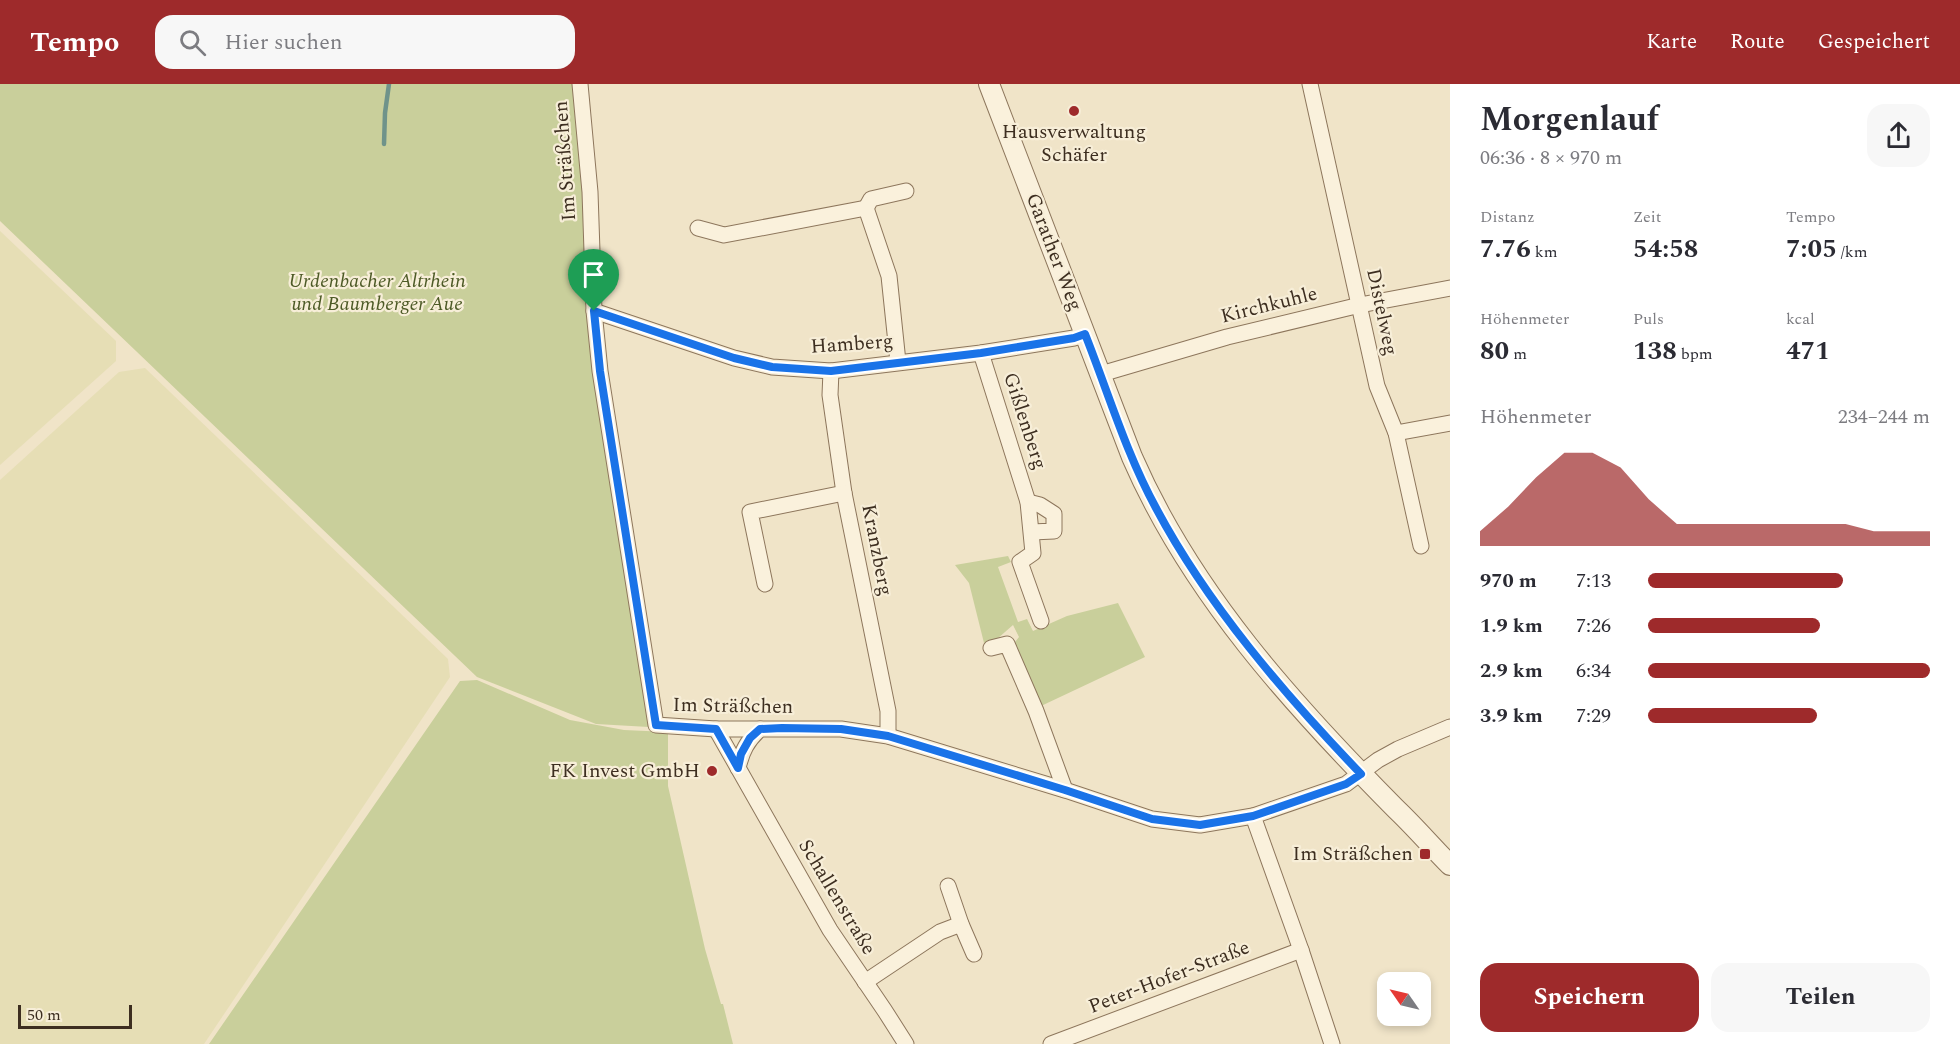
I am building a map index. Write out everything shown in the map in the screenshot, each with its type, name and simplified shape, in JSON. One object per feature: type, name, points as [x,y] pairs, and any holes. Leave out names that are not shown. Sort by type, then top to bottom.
[{"type":"street","name":"Im Sträßchen","points":[[580,84],[590,192],[594,311],[603,394],[656,725],[716,729],[841,729],[888,736],[1152,819],[1200,825],[1253,816],[1346,784],[1378,760],[1398,749],[1450,727]]},
{"type":"street","name":"Garather Weg","points":[[989,84],[1142,479],[1155,507],[1189,565],[1244,639],[1311,720],[1450,865]]},
{"type":"street","name":"Distelweg","points":[[1310,84],[1377,386],[1396,434],[1421,546]]},
{"type":"street","points":[[898,362],[889,276],[866,208],[871,199],[906,191]]},
{"type":"street","points":[[698,228],[724,235],[866,208]]},
{"type":"street","name":"Kirchkuhle","points":[[1101,375],[1227,337],[1360,305],[1450,288]]},
{"type":"street","name":"Hamberg","points":[[594,311],[734,358],[772,367],[831,371],[981,353],[1074,338],[1085,334]]},
{"type":"street","name":"Gißlenberg","points":[[981,353],[1028,502],[1033,553],[1020,562],[1041,621]]},
{"type":"street","name":"Kranzberg","points":[[831,371],[830,395],[844,493],[888,711],[888,736]]},
{"type":"street","points":[[1396,434],[1450,423]]},
{"type":"street","points":[[765,584],[750,512],[844,493]]},
{"type":"street","points":[[1028,502],[1054,514],[1054,531],[1032,532]]},
{"type":"street","points":[[991,648],[1007,644],[1036,711],[1065,790]]},
{"type":"street","name":"Schallenstraße","points":[[716,729],[824,921],[906,1044]]},
{"type":"street","points":[[738,768],[741,754],[750,738],[760,729]]},
{"type":"street","points":[[1253,816],[1332,1044]]},
{"type":"street","points":[[948,886],[974,954]]},
{"type":"street","points":[[865,982],[940,932],[961,924]]},
{"type":"street","name":"Peter-Hofer-Straße","points":[[1051,1044],[1301,950]]},
{"type":"shaded area","points":[[0,231],[116,341],[116,361],[0,465]]},
{"type":"shaded area","points":[[145,368],[448,659],[450,677],[204,1044],[0,1044],[0,480],[119,372]]},
{"type":"green space","name":"Urdenbacher Altrhein und Baumberger Aue","points":[[0,84],[579,84],[594,296],[585,305],[649,727],[596,724],[477,677],[0,221]]},
{"type":"green space","points":[[1008,556],[1011,562],[998,567],[1018,622],[1027,619],[1033,631],[1067,616],[1118,603],[1145,657],[1041,706],[1015,646],[1019,637],[1013,625],[997,639],[984,643],[969,583],[955,565]]},
{"type":"green space","points":[[477,680],[570,720],[624,730],[668,732],[668,786],[705,949],[733,1044],[209,1044],[460,681]]},
{"type":"waterway","points":[[384,144],[389,84]]},
{"type":"place","name":"Hausverwaltung Schäfer","points":[[1074,111]]},
{"type":"place","name":"FK Invest GmbH","points":[[712,771]]},
{"type":"place","name":"Im Sträßchen","points":[[1425,854]]},
{"type":"route","points":[[594,311],[734,358],[772,367],[831,371],[981,353],[1074,338],[1085,334],[1132,457],[1155,507],[1189,565],[1285,690],[1361,774],[1346,784],[1253,816],[1200,825],[1152,819],[888,736],[841,729],[760,729],[750,738],[741,754],[738,768],[716,729],[656,725],[600,371],[594,311]]}]
